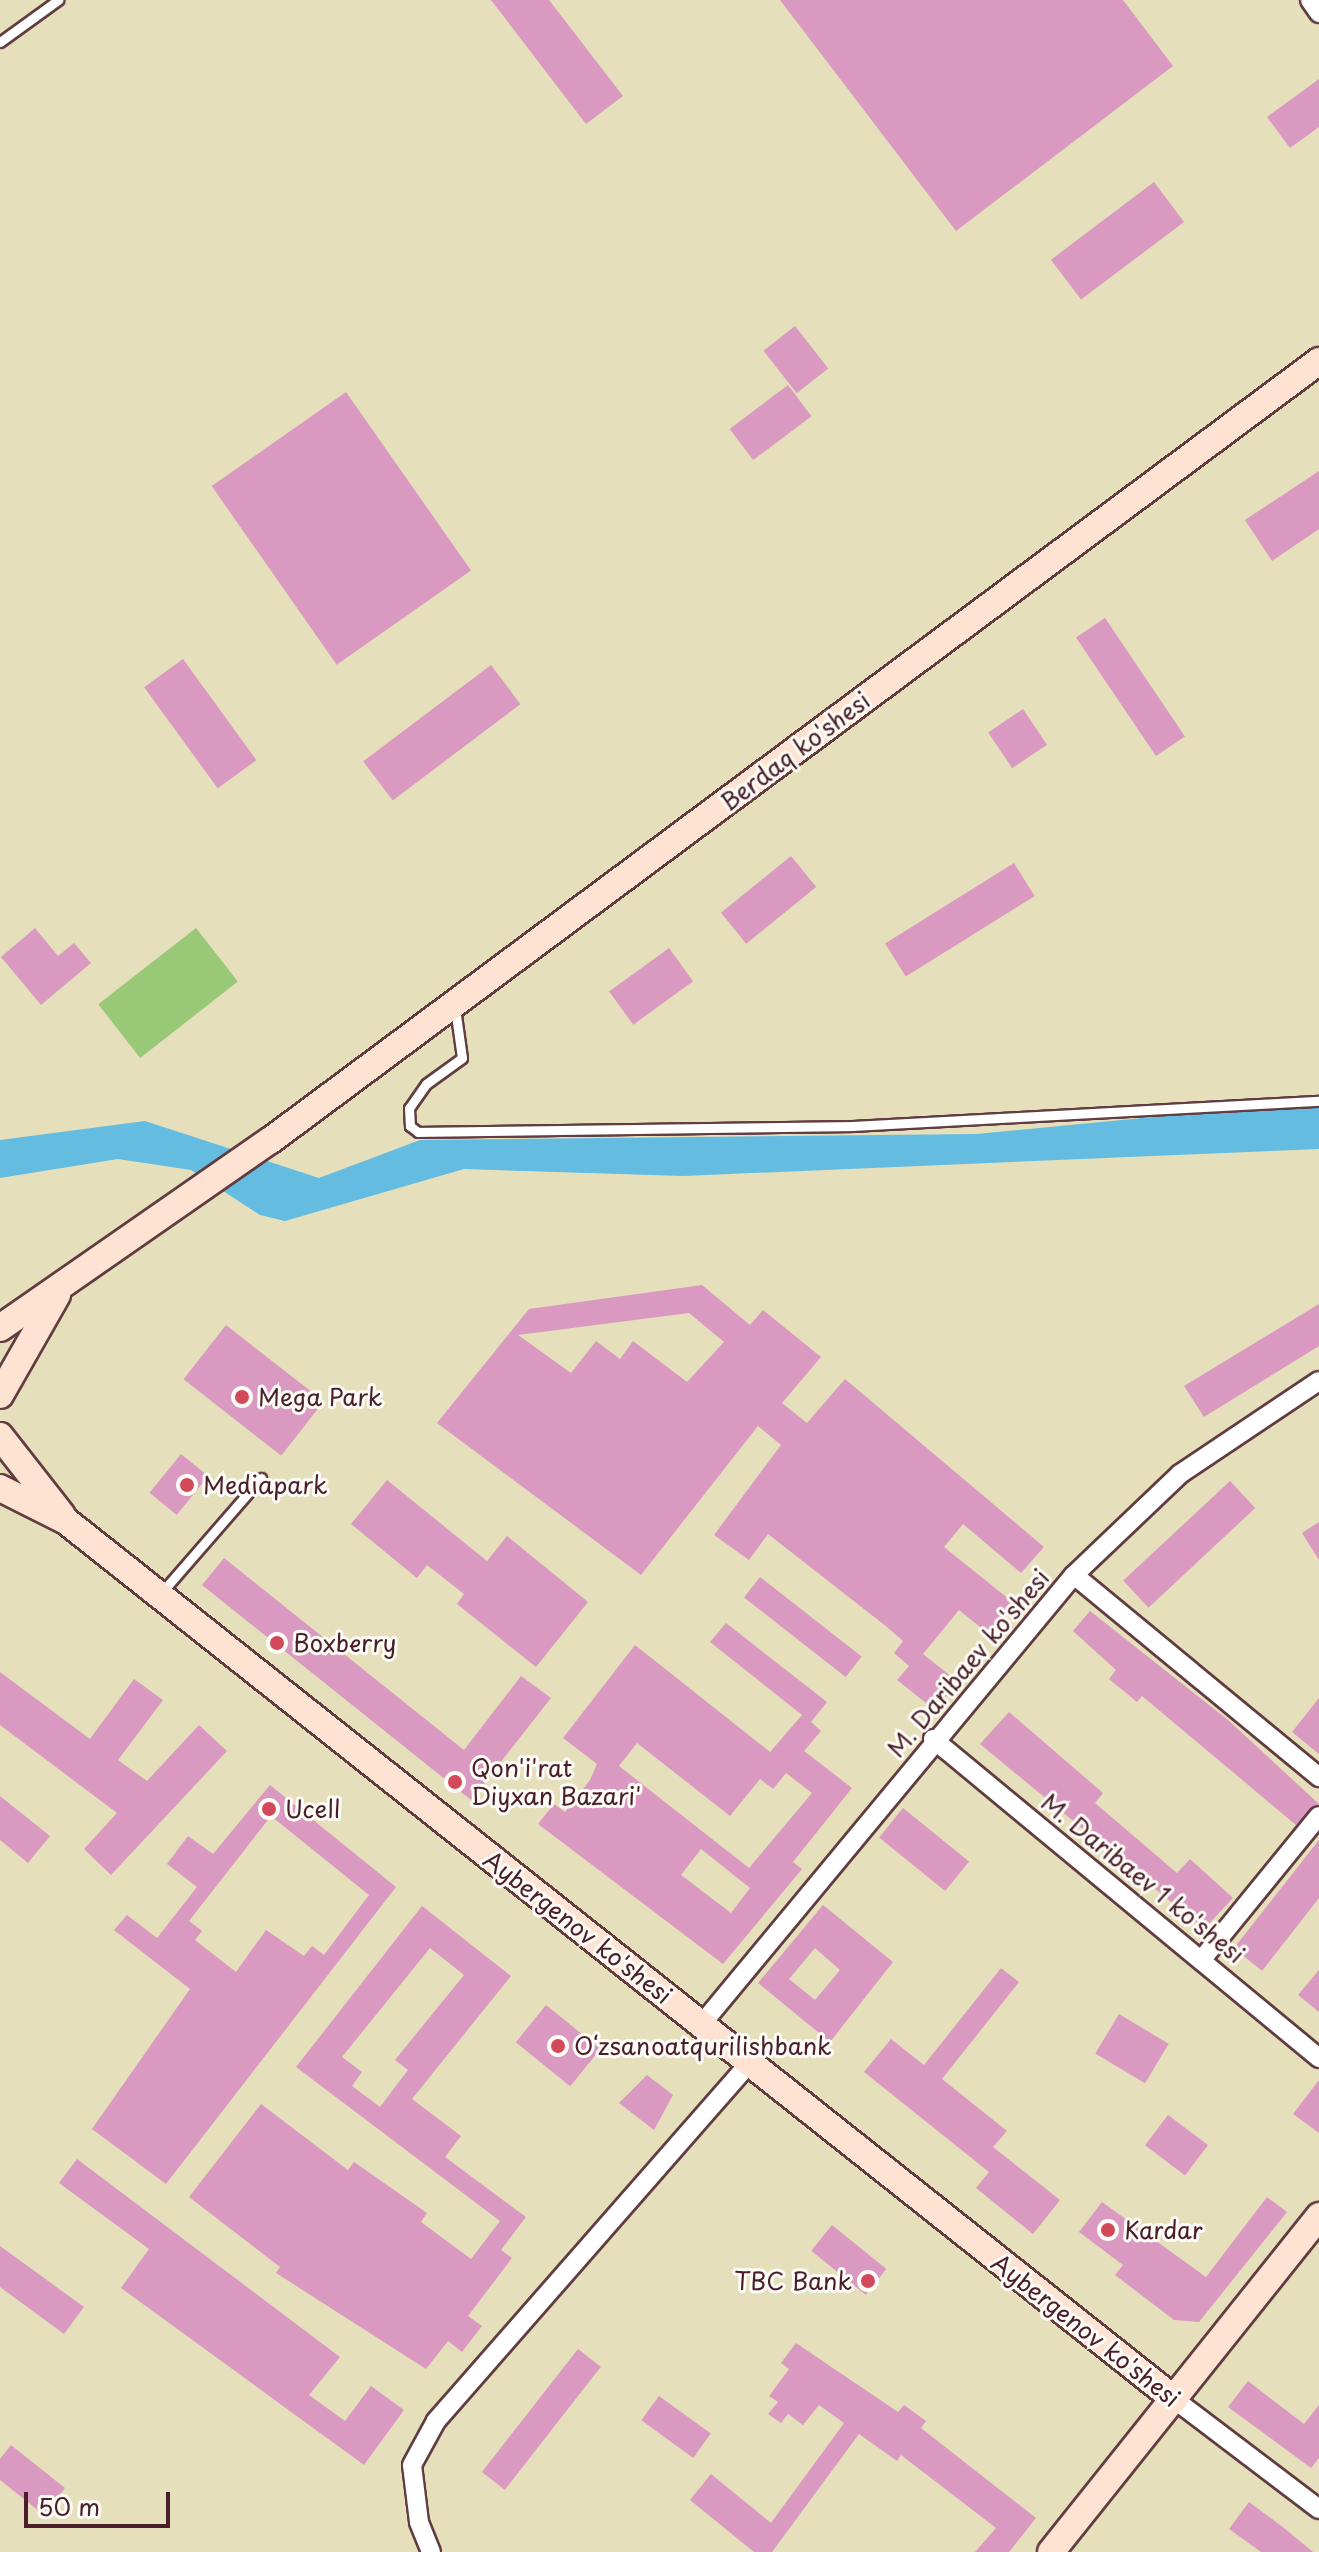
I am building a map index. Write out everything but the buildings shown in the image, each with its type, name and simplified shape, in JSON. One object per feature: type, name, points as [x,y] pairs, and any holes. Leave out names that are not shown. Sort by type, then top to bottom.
[{"type":"street","points":[[1310,0],[1319,13]]},
{"type":"street","name":"Berdaq ko'shesi","points":[[0,1328],[57,1295],[271,1140],[1319,361]]},
{"type":"street","points":[[0,1395],[57,1295]]},
{"type":"street","name":"M. Daribaev ko'shesi","points":[[701,2025],[933,1739],[1074,1575],[1180,1474],[1319,1381]]},
{"type":"street","name":"Aybergenov ko'shesi","points":[[0,1436],[66,1521]]},
{"type":"street","name":"Aybergenov ko'shesi","points":[[0,1488],[66,1521],[1174,2399],[1319,2509]]},
{"type":"street","points":[[1074,1575],[1319,1777]]},
{"type":"street","name":"M. Daribaev 1 ko'shesi","points":[[933,1739],[1203,1958],[1319,2058]]},
{"type":"street","points":[[1203,1958],[1319,1816]]},
{"type":"street","points":[[431,2552],[419,2522],[412,2465],[436,2421],[749,2063]]},
{"type":"street","points":[[1051,2552],[1318,2219]]},
{"type":"lane","points":[[0,42],[58,0]]},
{"type":"lane","points":[[453,1005],[464,1049],[409,1108],[410,1126],[418,1132],[852,1126],[1319,1101]]},
{"type":"lane","points":[[160,1595],[261,1478]]},
{"type":"green space","points":[[196,928],[238,982],[140,1058],[98,1004]]},
{"type":"water","points":[[1319,1101],[1319,1149],[683,1176],[464,1169],[285,1221],[260,1215],[191,1170],[118,1159],[0,1178],[0,1140],[145,1121],[319,1178],[420,1140],[976,1134]]},
{"type":"place","name":"Mega Park","points":[[242,1397]]},
{"type":"place","name":"Mediapark","points":[[187,1485]]},
{"type":"place","name":"Boxberry","points":[[277,1643]]},
{"type":"place","name":"Qon'i'rat Diyxan Bazari'","points":[[455,1782]]},
{"type":"place","name":"Ucell","points":[[269,1809]]},
{"type":"place","name":"Oʻzsanoatqurilishbank","points":[[558,2046]]},
{"type":"place","name":"Kardar","points":[[1108,2230]]},
{"type":"place","name":"TBC Bank","points":[[868,2281]]}]
